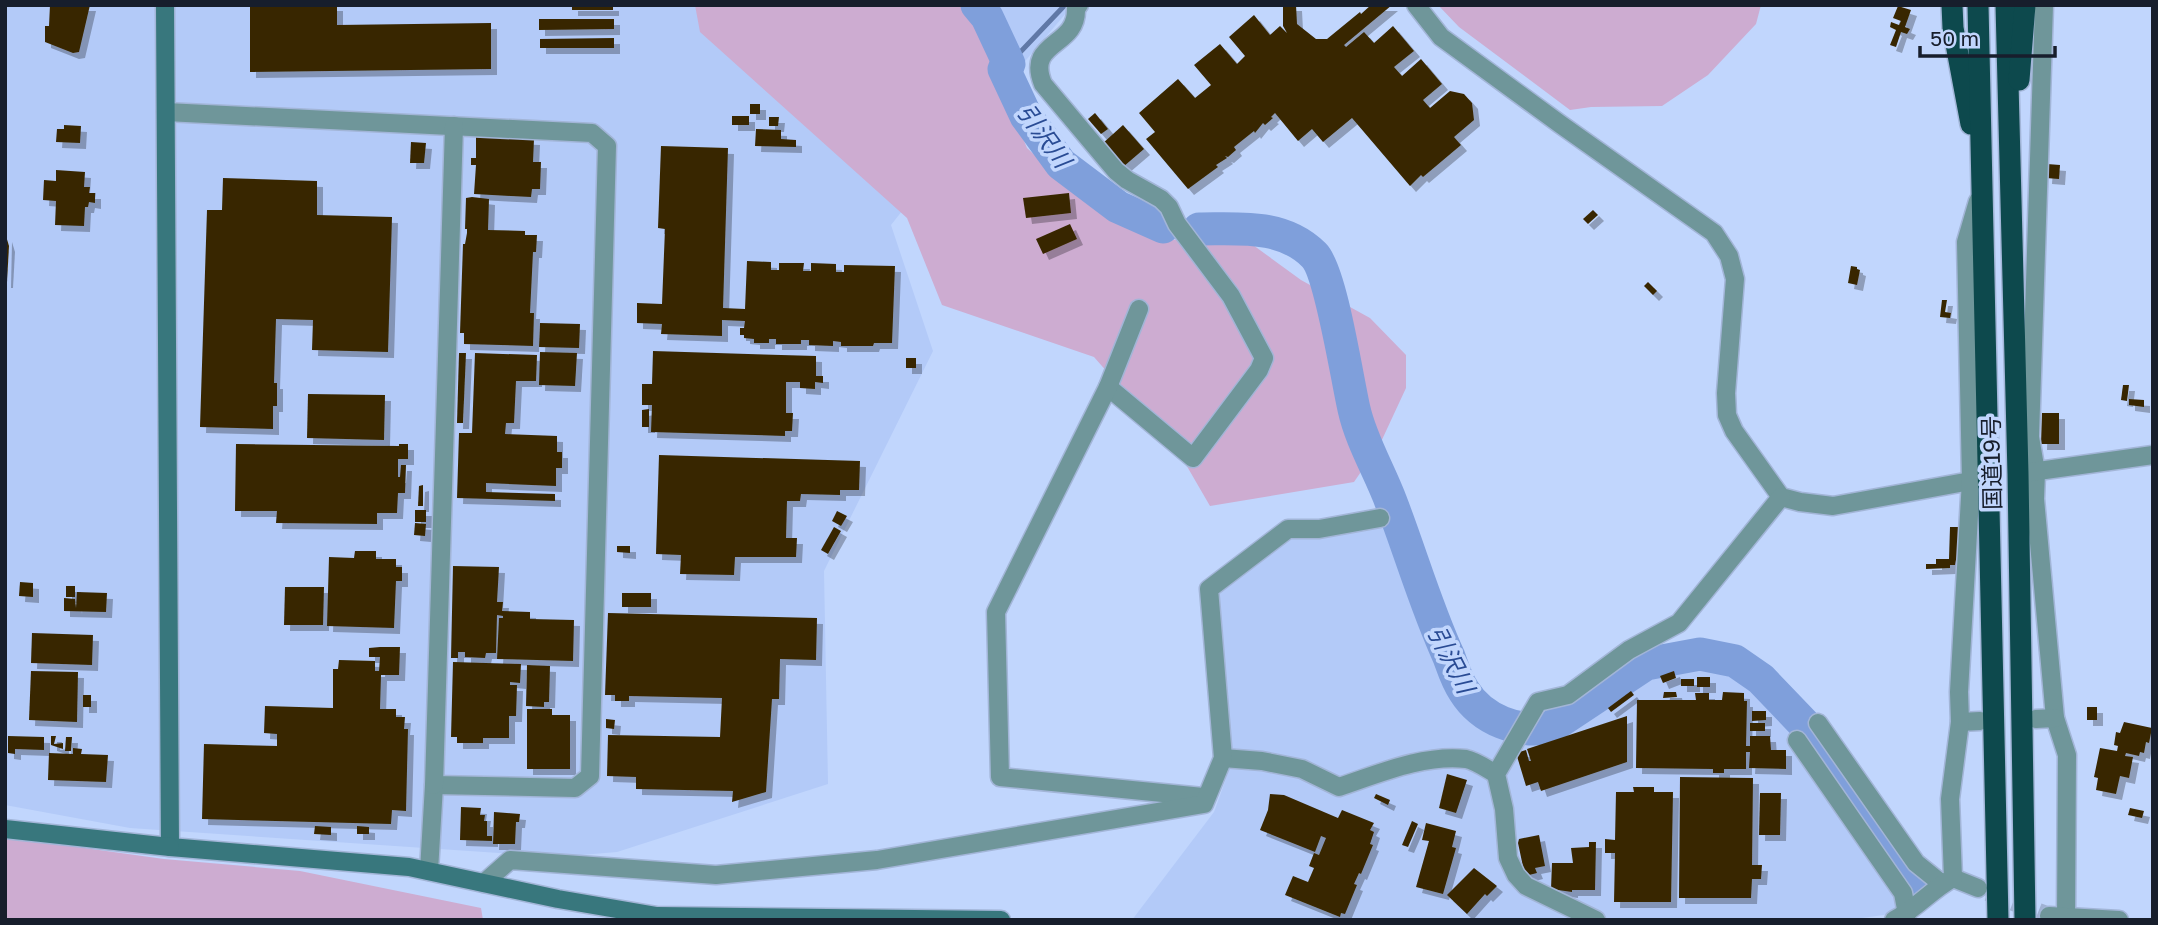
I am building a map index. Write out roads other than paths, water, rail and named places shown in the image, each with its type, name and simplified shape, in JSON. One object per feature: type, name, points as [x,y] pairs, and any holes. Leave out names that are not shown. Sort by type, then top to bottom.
[{"type":"highway","points":[[1952,5],[1953,28],[1983,185]]},
{"type":"highway","name":"国道19号","points":[[1978,5],[1983,185],[1979,479],[1998,920]]},
{"type":"highway","name":"国道19号","points":[[2006,5],[2010,175],[2027,473],[2025,920]]},
{"type":"highway","points":[[2010,175],[2025,5]]},
{"type":"street","points":[[166,5],[170,847]]},
{"type":"street","points":[[1079,5],[1076,8],[1076,20],[1069,32],[1044,53],[1039,62],[1043,84],[1116,171],[1161,199],[1169,207],[1177,224],[1231,296],[1264,358],[1259,369],[1193,458],[1108,387]]},
{"type":"street","points":[[1416,5],[1441,37],[1714,233],[1729,256],[1735,279],[1726,393],[1727,415],[1734,431],[1781,497],[1833,506],[1979,479],[1959,692],[1960,722],[1950,799],[1947,881],[1901,917]]},
{"type":"street","points":[[2044,5],[2027,473],[2035,499],[2055,718],[2067,755],[2060,918],[2119,920]]},
{"type":"street","points":[[166,112],[592,133],[607,146],[590,776],[575,788],[434,785]]},
{"type":"street","points":[[429,871],[434,785],[454,126]]},
{"type":"street","points":[[1139,309],[1108,387],[996,612],[1000,777],[1207,798]]},
{"type":"street","points":[[2027,473],[2153,456]]},
{"type":"street","points":[[1596,920],[1526,886],[1516,875],[1508,858],[1504,809],[1496,774],[1538,702],[1568,695],[1629,650],[1679,622],[1781,497]]},
{"type":"street","points":[[484,883],[510,860],[716,875],[877,860],[1204,804],[1223,758],[1209,589],[1287,529],[1320,529],[1380,518]]},
{"type":"street","points":[[2036,719],[2055,718]]},
{"type":"street","points":[[1960,722],[1980,721]]},
{"type":"street","points":[[1818,723],[1916,863],[1947,881],[1978,888]]},
{"type":"street","points":[[1797,740],[1903,893],[1901,917]]},
{"type":"street","points":[[1223,758],[1262,761],[1302,769],[1339,787],[1387,771],[1444,759],[1469,759],[1496,774]]},
{"type":"street","points":[[5,829],[170,847],[409,867],[558,899],[657,916],[1002,920]]},
{"type":"waterway","name":"引沢川","points":[[977,5],[987,17],[1009,64],[1004,69],[1026,116],[1061,164],[1118,207],[1163,227]]},
{"type":"waterway","points":[[1009,64],[1065,5]]},
{"type":"waterway","name":"引沢川","points":[[1199,229],[1245,229],[1275,233],[1302,245],[1314,255],[1320,265],[1338,327],[1361,433],[1391,502],[1457,679],[1481,710],[1514,726],[1539,729],[1551,727],[1646,664],[1700,654],[1735,661],[1761,679],[1804,724],[1920,891]]},
{"type":"tunnel","points":[[1988,892],[2049,916]]}]
